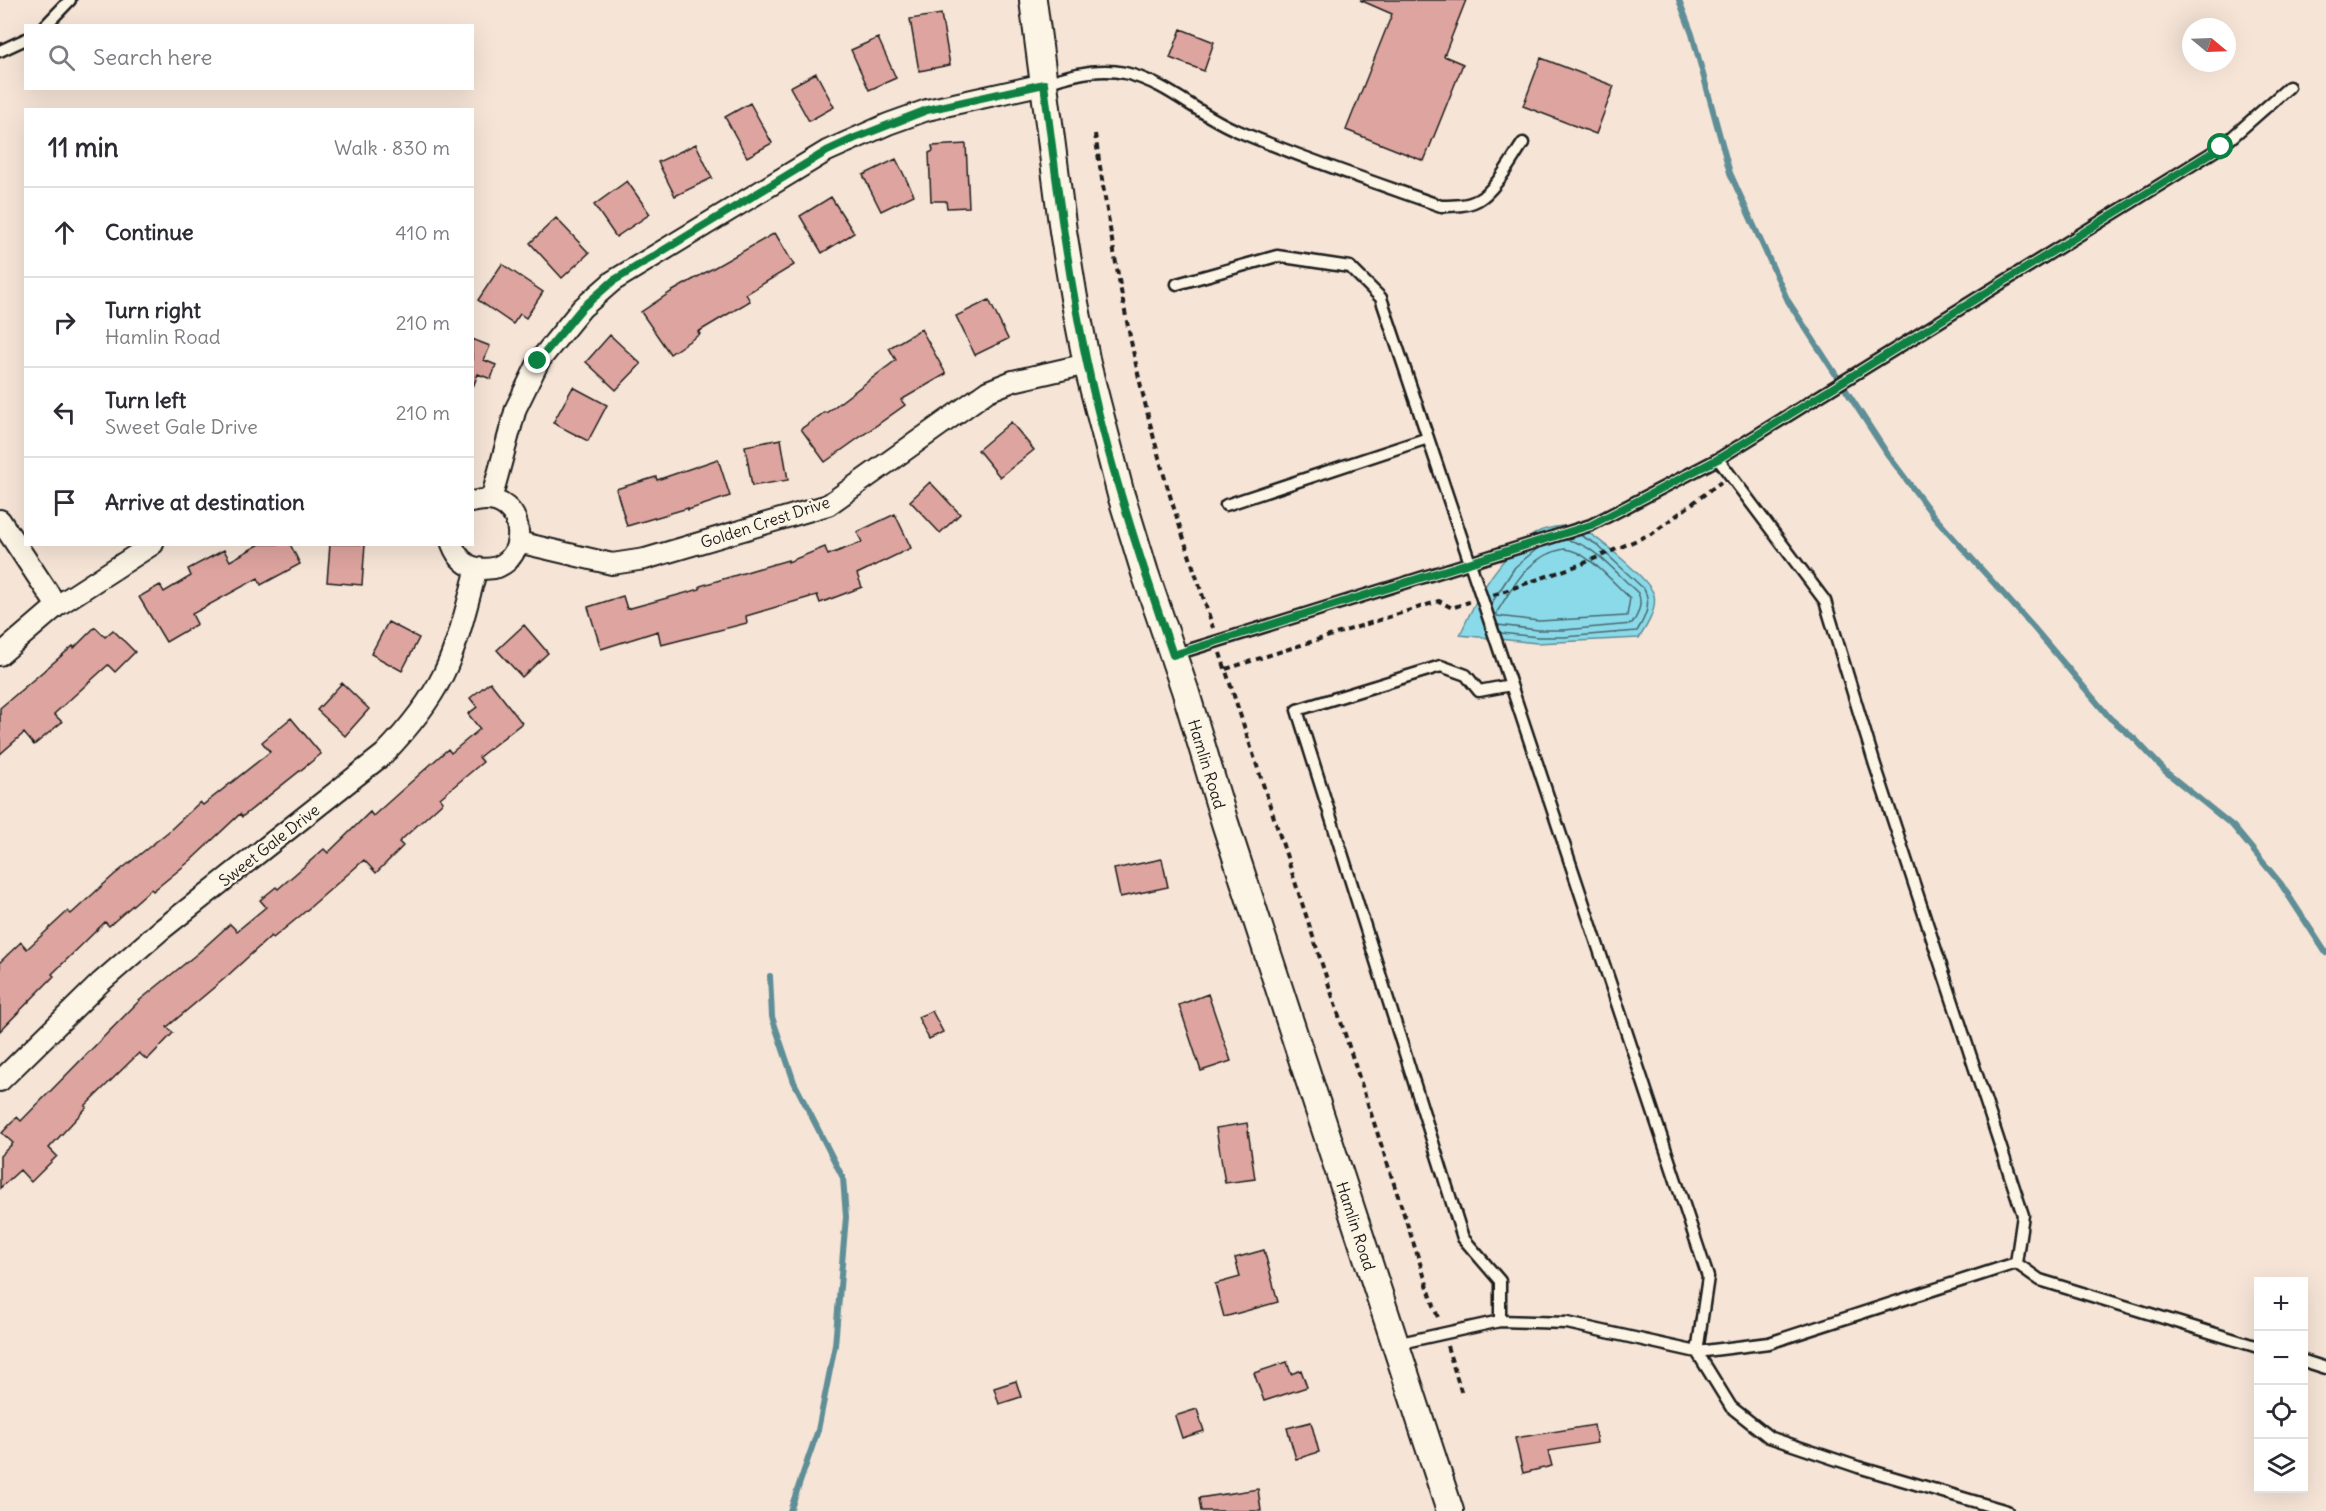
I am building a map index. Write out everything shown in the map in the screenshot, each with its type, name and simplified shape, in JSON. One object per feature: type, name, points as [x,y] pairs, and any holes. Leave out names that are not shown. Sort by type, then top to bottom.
[{"type":"street","name":"Hamlin Road","points":[[1033,0],[1063,231],[1087,364],[1121,495],[1282,1001],[1450,1511]]},
{"type":"street","points":[[453,546],[461,560],[477,568],[495,568],[510,558],[518,542],[518,524],[514,515],[508,508],[482,501],[516,408],[538,361],[582,308],[613,281],[827,151],[855,138],[927,110],[1044,84]]},
{"type":"street","name":"Golden Crest Drive","points":[[518,542],[612,564],[645,559],[828,505],[988,392],[1013,381],[1087,364]]},
{"type":"street","points":[[0,520],[57,606]]},
{"type":"street","points":[[0,655],[57,606],[150,546]]},
{"type":"street","name":"Sweet Gale Drive","points":[[0,1081],[135,952],[390,747],[428,701],[444,674],[477,568]]},
{"type":"lane","points":[[47,24],[70,0]]},
{"type":"lane","points":[[0,51],[24,40]]},
{"type":"lane","points":[[1044,84],[1064,76],[1093,72],[1122,72],[1146,79],[1173,92],[1204,114],[1237,131],[1440,206],[1460,206],[1479,200],[1492,187],[1523,143]]},
{"type":"lane","points":[[1173,655],[1591,525],[1718,459],[2221,147],[2289,87]]},
{"type":"lane","points":[[1177,284],[1277,256],[1350,267],[1381,297],[1708,1277],[1697,1352],[1731,1407],[1769,1437],[1858,1467],[2007,1511]]},
{"type":"lane","points":[[1226,505],[1428,438]]},
{"type":"lane","points":[[1718,459],[1825,601],[1879,776],[2023,1215],[2016,1263]]},
{"type":"lane","points":[[1500,1321],[1500,1281],[1463,1238],[1297,710],[1441,666],[1466,675],[1479,691],[1511,685]]},
{"type":"lane","points":[[2016,1263],[2040,1280],[2254,1345]]},
{"type":"lane","points":[[1396,1344],[1500,1321],[1567,1323],[1697,1352],[1770,1343],[2016,1263]]},
{"type":"lane","points":[[2308,1362],[2326,1368]]},
{"type":"path","points":[[1095,134],[1114,261],[1132,349],[1179,526],[1211,621]]},
{"type":"path","points":[[1497,593],[1582,564],[1653,533],[1729,475]]},
{"type":"path","points":[[1438,1320],[1225,667],[1439,601],[1452,608],[1459,606]]},
{"type":"path","points":[[1446,1344],[1462,1394]]},
{"type":"water","points":[[1563,526],[1577,527],[1595,538],[1620,557],[1650,588],[1655,601],[1653,612],[1639,638],[1537,643],[1460,635],[1482,590],[1513,550],[1540,531]]},
{"type":"building","points":[[1360,0],[1466,0],[1444,56],[1463,64],[1424,161],[1346,130],[1392,14]]},
{"type":"building","points":[[941,14],[950,65],[919,71],[910,19]]},
{"type":"building","points":[[1181,29],[1214,42],[1204,71],[1170,58]]},
{"type":"building","points":[[878,38],[896,78],[869,90],[851,50]]},
{"type":"building","points":[[1541,58],[1614,86],[1596,134],[1523,106]]},
{"type":"building","points":[[816,73],[834,107],[809,121],[790,87]]},
{"type":"building","points":[[750,103],[772,143],[747,157],[725,117]]},
{"type":"building","points":[[696,144],[712,178],[675,196],[658,162]]},
{"type":"building","points":[[966,144],[969,207],[947,208],[946,201],[931,201],[929,153],[933,151],[932,146]]},
{"type":"building","points":[[896,159],[914,195],[881,211],[863,175]]},
{"type":"building","points":[[627,181],[650,214],[616,237],[594,205]]},
{"type":"building","points":[[831,197],[854,233],[822,253],[800,216]]},
{"type":"building","points":[[556,218],[589,253],[562,278],[530,243]]},
{"type":"building","points":[[775,233],[794,265],[746,294],[750,301],[698,332],[700,334],[670,354],[641,312],[671,292]]},
{"type":"building","points":[[502,264],[543,292],[526,318],[520,314],[513,324],[478,300]]},
{"type":"building","points":[[989,300],[1008,339],[975,355],[956,316]]},
{"type":"building","points":[[921,329],[946,374],[901,400],[905,405],[825,462],[801,429],[896,360],[889,348]]},
{"type":"building","points":[[610,335],[641,364],[616,390],[586,362]]},
{"type":"building","points":[[474,340],[490,346],[484,360],[496,365],[491,379],[478,374],[474,384]]},
{"type":"building","points":[[573,387],[607,405],[588,441],[553,423]]},
{"type":"building","points":[[1011,422],[1034,450],[1000,477],[978,450]]},
{"type":"building","points":[[781,439],[788,480],[752,486],[745,446]]},
{"type":"building","points":[[718,459],[730,496],[627,526],[616,489],[656,477],[657,480]]},
{"type":"building","points":[[930,482],[960,514],[940,533],[910,501]]},
{"type":"building","points":[[895,514],[911,548],[857,574],[862,587],[820,603],[817,595],[746,616],[747,623],[661,645],[658,631],[601,649],[588,607],[623,596],[627,609],[700,589],[700,586],[753,570],[788,560],[788,562],[825,547],[828,555],[862,542],[857,532]]},
{"type":"building","points":[[256,546],[291,546],[300,564],[261,585],[258,578],[192,614],[197,624],[166,642],[139,597],[160,585],[164,592],[191,576],[188,569],[224,550],[230,561]]},
{"type":"building","points":[[330,546],[365,546],[362,585],[327,582]]},
{"type":"building","points":[[388,622],[419,638],[402,671],[371,654]]},
{"type":"building","points":[[524,625],[548,653],[522,677],[497,650]]},
{"type":"building","points":[[95,627],[105,637],[113,630],[135,652],[115,672],[108,665],[54,714],[62,722],[34,745],[24,733],[0,754],[0,708],[73,646],[74,648]]},
{"type":"building","points":[[490,682],[522,723],[479,757],[483,762],[440,798],[443,802],[399,842],[403,846],[376,873],[364,860],[300,916],[273,938],[271,936],[167,1027],[173,1033],[147,1060],[139,1053],[85,1106],[87,1107],[49,1148],[57,1156],[31,1182],[20,1170],[0,1188],[0,1156],[13,1143],[2,1133],[17,1117],[21,1121],[140,1000],[230,924],[237,931],[266,907],[260,900],[276,887],[278,889],[324,849],[328,853],[370,812],[373,816],[448,749],[451,753],[480,729],[468,714],[477,707],[470,698]]},
{"type":"building","points":[[342,683],[369,709],[345,736],[317,710]]},
{"type":"building","points":[[291,718],[321,754],[242,817],[240,814],[190,861],[153,891],[151,889],[109,926],[105,922],[52,974],[54,976],[0,1031],[0,962],[21,942],[27,949],[68,911],[71,914],[200,802],[203,805],[270,752],[262,742]]},
{"type":"building","points":[[1162,859],[1168,887],[1120,897],[1114,869]]},
{"type":"building","points":[[1208,994],[1231,1061],[1201,1071],[1179,1005]]},
{"type":"building","points":[[932,1011],[943,1032],[929,1039],[918,1017]]},
{"type":"building","points":[[1247,1123],[1255,1179],[1225,1183],[1216,1128]]},
{"type":"building","points":[[1264,1250],[1278,1302],[1224,1317],[1215,1284],[1240,1277],[1235,1258]]},
{"type":"building","points":[[1287,1362],[1291,1374],[1301,1370],[1307,1387],[1264,1401],[1254,1373]]},
{"type":"building","points":[[1016,1381],[1021,1397],[999,1404],[994,1388]]},
{"type":"building","points":[[1197,1409],[1204,1431],[1182,1438],[1175,1416]]},
{"type":"building","points":[[1311,1422],[1319,1452],[1296,1459],[1287,1428]]},
{"type":"building","points":[[1594,1425],[1597,1443],[1548,1451],[1552,1466],[1523,1473],[1515,1438]]},
{"type":"building","points":[[1258,1489],[1261,1511],[1201,1511],[1199,1498]]},
{"type":"waterway","points":[[1679,0],[1692,34],[1730,173],[1788,301],[1888,455],[1932,514],[2034,628],[2110,718],[2136,740],[2166,772],[2233,826],[2281,884],[2326,953]]},
{"type":"waterway","points":[[770,976],[772,1017],[794,1082],[843,1178],[846,1217],[835,1345],[818,1430],[790,1511]]},
{"type":"route","points":[[538,361],[582,308],[613,281],[827,151],[888,124],[927,110],[1044,84],[1063,231],[1087,364],[1121,495],[1173,655],[1591,525],[1718,459],[2221,147]]}]
